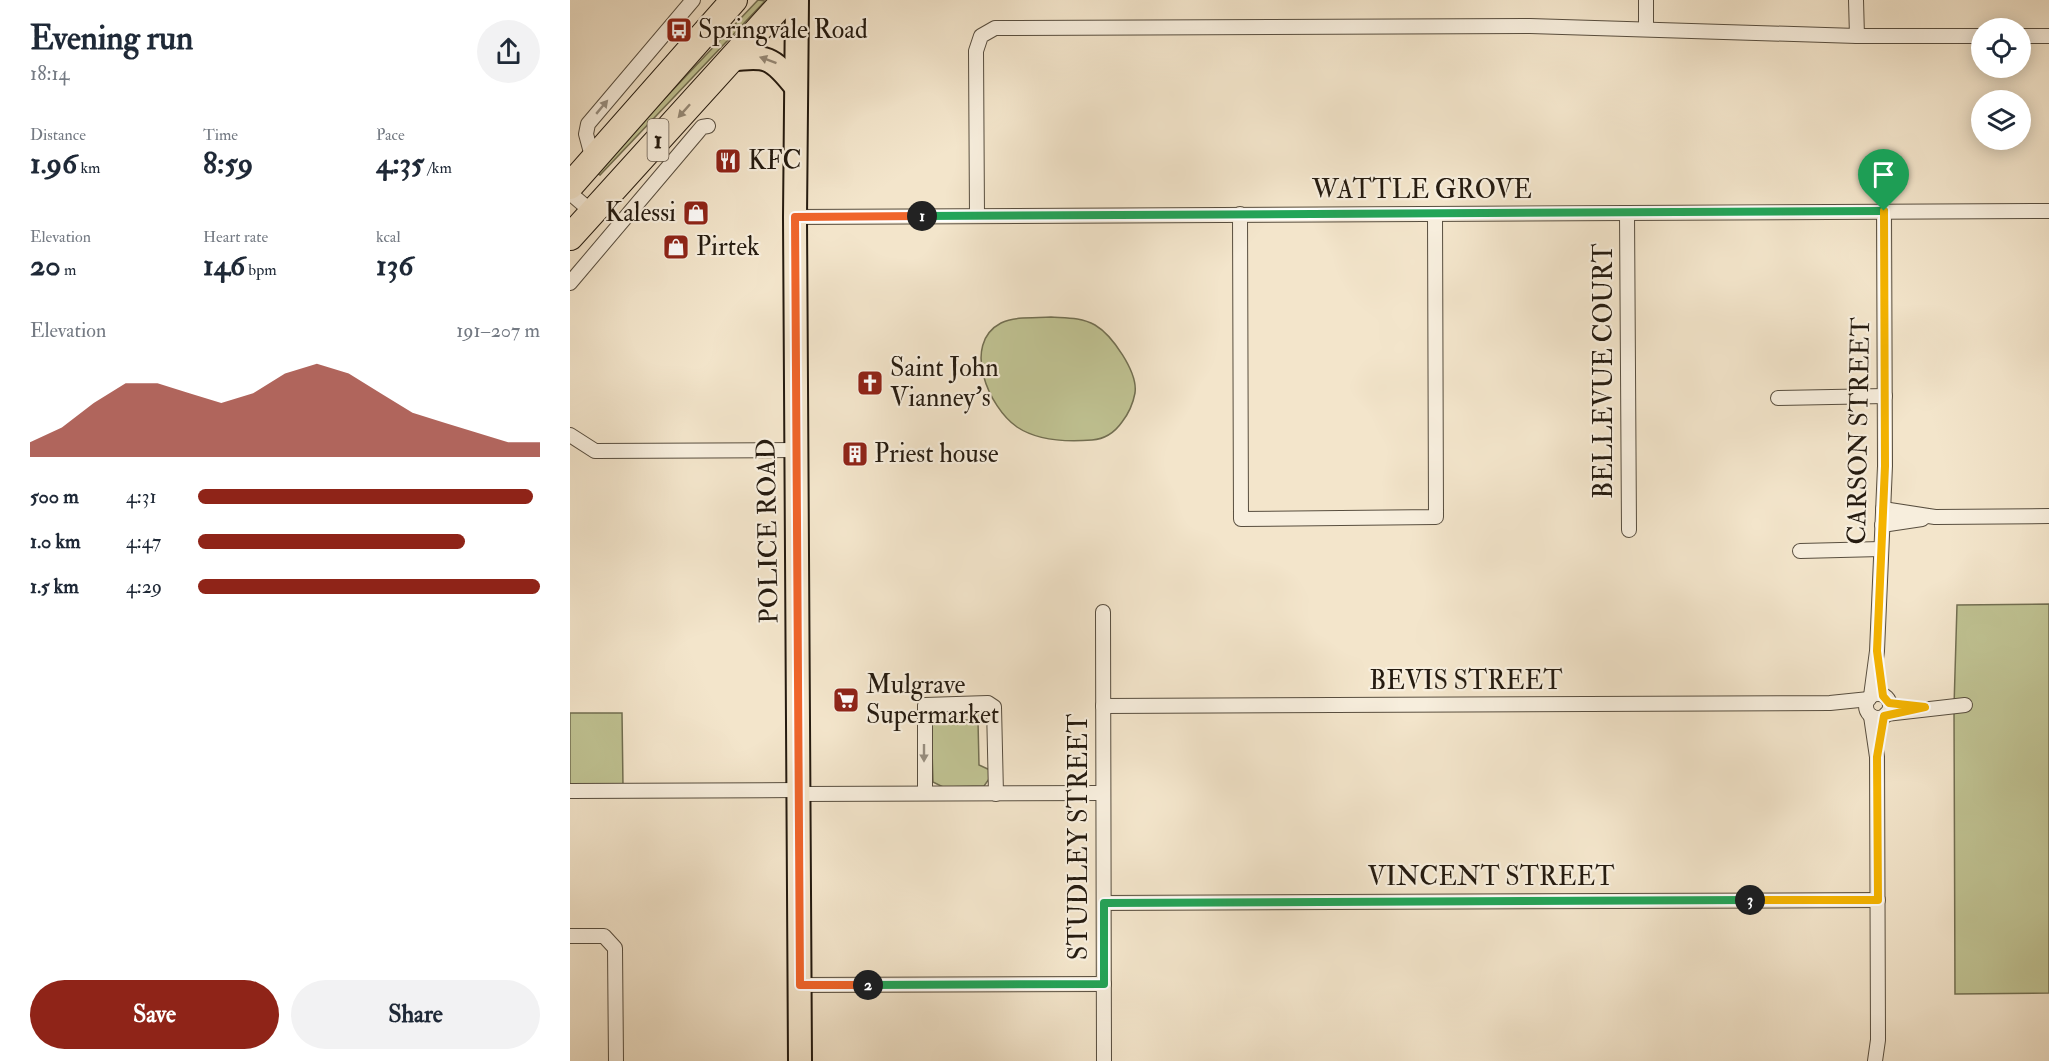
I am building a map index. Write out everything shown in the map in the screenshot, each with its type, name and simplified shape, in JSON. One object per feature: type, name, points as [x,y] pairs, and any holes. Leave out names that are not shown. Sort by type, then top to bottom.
[{"type":"highway","name":"1","points":[[570,186],[734,0]]},
{"type":"highway","name":"1","points":[[570,237],[785,0]]},
{"type":"main road","name":"POLICE ROAD","points":[[796,0],[795,217],[800,1061]]},
{"type":"main road","points":[[730,60],[757,57],[772,60],[795,86]]},
{"type":"street","points":[[593,160],[586,131],[588,124],[693,0]]},
{"type":"street","points":[[1646,0],[1646,29]]},
{"type":"street","points":[[1856,0],[1857,36]]},
{"type":"street","points":[[977,216],[976,51],[981,36],[995,28],[1530,26],[1857,36],[1971,36]]},
{"type":"street","points":[[2031,36],[2049,36]]},
{"type":"street","points":[[570,283],[701,128],[708,126]]},
{"type":"street","points":[[570,193],[592,212]]},
{"type":"street","name":"CARSON STREET","points":[[1875,1061],[1878,1040],[1877,651],[1885,396],[1884,211]]},
{"type":"street","name":"WATTLE GROVE","points":[[795,217],[2049,211]]},
{"type":"street","name":"BELLEVUE COURT","points":[[1627,213],[1629,530]]},
{"type":"street","points":[[1240,214],[1241,519],[1436,517],[1435,214]]},
{"type":"street","points":[[1778,398],[1885,396]]},
{"type":"street","points":[[570,435],[595,451],[796,450]]},
{"type":"street","points":[[1883,509],[1935,517]]},
{"type":"street","points":[[1882,525],[1935,517],[2049,516]]},
{"type":"street","points":[[1800,551],[1881,549]]},
{"type":"street","name":"STUDLEY STREET","points":[[1103,612],[1104,1061]]},
{"type":"street","points":[[925,793],[925,705],[988,703],[994,707],[996,794]]},
{"type":"street","name":"BEVIS STREET","points":[[1103,706],[1830,703],[1925,707],[1965,705]]},
{"type":"street","points":[[570,791],[1103,793]]},
{"type":"street","name":"VINCENT STREET","points":[[1104,903],[1878,900]]},
{"type":"street","points":[[570,936],[604,936],[615,948],[616,1061]]},
{"type":"street","points":[[800,985],[1104,984]]},
{"type":"street","name":"CARSON STREET","points":[[1878,1040],[1881,1061]]},
{"type":"green space","points":[[758,0],[765,1],[600,175],[595,172]]},
{"type":"green space","points":[[1019,318],[1079,319],[1095,325],[1116,345],[1128,365],[1135,384],[1133,401],[1129,412],[1119,426],[1105,437],[1073,441],[1044,438],[1025,432],[1007,418],[989,391],[981,360],[983,345],[989,333],[1007,321]]},
{"type":"green space","points":[[2049,604],[2049,993],[1955,994],[1954,707],[1957,605]]},
{"type":"green space","points":[[943,709],[944,720],[974,720],[974,709],[983,710],[988,714],[990,720],[982,716],[978,721],[979,765],[990,770],[989,779],[984,786],[943,787],[933,782],[931,718],[934,712]]},
{"type":"green space","points":[[570,713],[622,713],[623,786],[570,786]]},
{"type":"place","name":"Springvale Road","points":[[679,30]]},
{"type":"place","name":"KFC","points":[[728,161]]},
{"type":"place","name":"Kalessi","points":[[696,213]]},
{"type":"place","name":"Pirtek","points":[[676,247]]},
{"type":"place","name":"Saint John Vianney's","points":[[870,383]]},
{"type":"place","name":"Priest house","points":[[855,454]]},
{"type":"place","name":"Mulgrave Supermarket","points":[[846,700]]},
{"type":"route","points":[[1884,211],[1885,466],[1877,651],[1883,696],[1889,703],[1925,707],[1884,716],[1877,757],[1878,900],[1104,903],[1104,984],[800,985],[795,217],[1884,211]]}]
